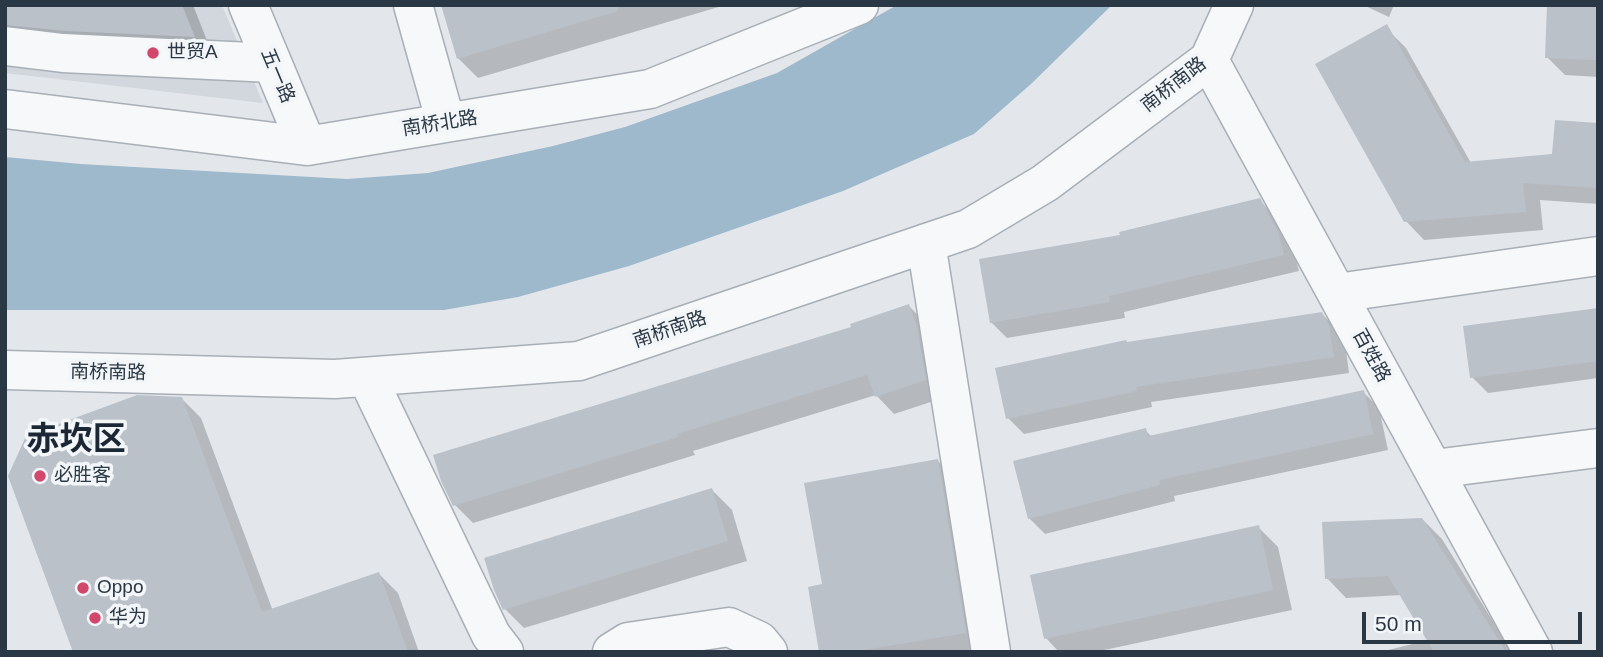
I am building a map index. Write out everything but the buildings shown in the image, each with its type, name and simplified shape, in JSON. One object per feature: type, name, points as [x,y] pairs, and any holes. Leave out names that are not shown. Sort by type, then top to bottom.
[{"type":"street","name":"五一路","points":[[248,5],[307,146]]},
{"type":"street","points":[[413,5],[446,123]]},
{"type":"street","name":"南桥北路","points":[[5,109],[307,146],[650,89],[859,5]]},
{"type":"street","name":"南桥南路","points":[[5,370],[335,379],[579,361],[968,229],[1045,183],[1209,60],[1234,5]]},
{"type":"street","points":[[5,46],[63,53],[272,63]]},
{"type":"street","name":"百姓路","points":[[1209,60],[1532,652]]},
{"type":"street","points":[[926,243],[991,652]]},
{"type":"street","points":[[1336,293],[1598,256]]},
{"type":"street","points":[[367,377],[491,635],[505,652]]},
{"type":"street","points":[[1434,470],[1598,448]]},
{"type":"street","points":[[612,652],[628,642],[729,627],[760,641],[768,652]]},
{"type":"shaded area","points":[[5,5],[222,5],[263,103],[5,73]]},
{"type":"water","points":[[897,5],[1112,5],[1031,84],[974,134],[843,191],[629,266],[518,297],[444,310],[5,310],[5,157],[81,164],[347,179],[428,173],[553,146],[625,127],[777,73]]},
{"type":"place","name":"世贸A","points":[[153,53]]},
{"type":"place","name":"必胜客","points":[[40,476]]},
{"type":"place","name":"Oppo","points":[[83,588]]},
{"type":"place","name":"华为","points":[[95,618]]},
{"type":"district","name":"赤坎区","points":[[76,441]]}]
